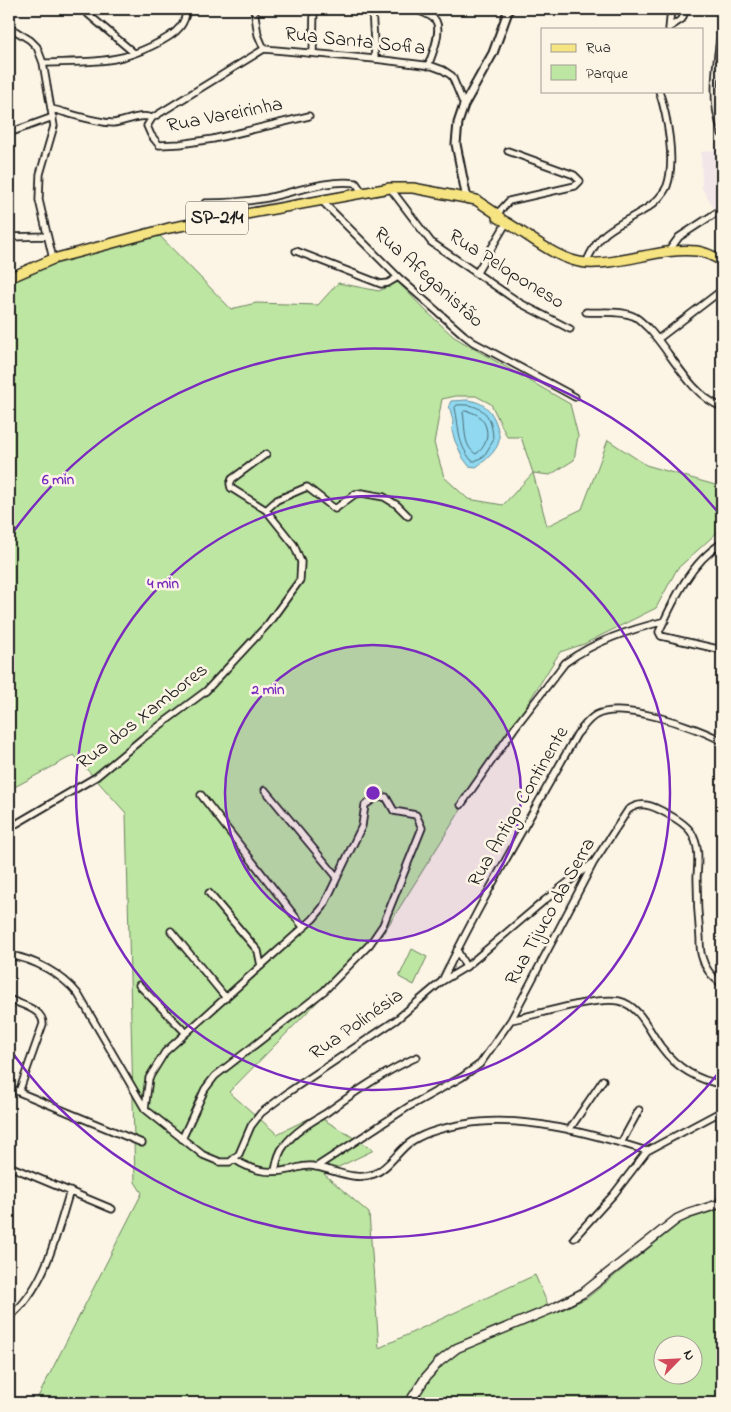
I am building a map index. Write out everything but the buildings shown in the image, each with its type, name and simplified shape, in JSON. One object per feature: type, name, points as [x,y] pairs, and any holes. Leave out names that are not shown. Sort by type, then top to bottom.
[{"type":"main road","name":"SP-214","points":[[9,278],[53,259],[177,226],[390,188],[413,188],[463,199],[502,219],[544,246],[570,259],[586,263],[679,250],[699,251],[722,261]]},
{"type":"main road","points":[[409,1403],[426,1377],[457,1348],[556,1307],[583,1293],[677,1219],[721,1203]]},
{"type":"street","points":[[85,9],[88,14],[134,53]]},
{"type":"street","points":[[43,63],[115,59],[134,53],[175,32],[183,22],[187,9]]},
{"type":"street","name":"Rua Santa Sofia","points":[[254,9],[258,35],[264,49],[375,59],[444,70],[452,76],[464,105]]},
{"type":"street","points":[[314,9],[314,53]]},
{"type":"street","points":[[372,9],[375,59]]},
{"type":"street","points":[[415,9],[434,19],[437,24],[436,43],[428,66]]},
{"type":"street","points":[[463,199],[456,144],[458,123],[464,105],[492,54],[509,9]]},
{"type":"street","points":[[669,28],[671,9]]},
{"type":"street","points":[[669,28],[682,19],[686,9]]},
{"type":"street","points":[[9,27],[30,40],[37,47],[43,63],[52,109],[52,135],[44,157],[39,200],[46,236],[53,259]]},
{"type":"street","points":[[722,27],[715,92],[722,134]]},
{"type":"street","points":[[52,109],[108,123],[144,116],[152,118],[264,49]]},
{"type":"street","points":[[586,263],[596,241],[605,232],[651,205],[659,198],[667,185],[670,166],[667,121],[659,92]]},
{"type":"street","name":"Rua Vareirinha","points":[[152,118],[147,126],[150,135],[159,145],[164,146],[226,136],[309,116]]},
{"type":"street","points":[[9,133],[53,117]]},
{"type":"street","points":[[476,274],[509,202],[575,186],[580,181],[574,175],[508,151]]},
{"type":"street","points":[[205,202],[240,202],[342,183],[356,183],[362,192]]},
{"type":"street","name":"Rua Peloponeso","points":[[390,188],[431,242],[520,304],[570,328]]},
{"type":"street","name":"Rua Afeganistão","points":[[321,200],[398,277],[473,342],[575,397]]},
{"type":"street","points":[[667,253],[679,237],[722,209]]},
{"type":"street","points":[[9,237],[46,236]]},
{"type":"street","points":[[296,250],[381,284],[388,283],[398,277]]},
{"type":"street","points":[[658,339],[722,290]]},
{"type":"street","points":[[586,312],[623,313],[634,316],[658,339],[694,387],[708,399],[722,407]]},
{"type":"street","name":"Rua dos Xambores","points":[[9,828],[96,776],[206,691],[279,610],[300,580],[301,562],[294,545],[266,510],[231,488],[232,480],[266,454]]},
{"type":"street","points":[[266,510],[277,500],[307,487],[335,510],[355,494],[362,493],[384,496],[408,516]]},
{"type":"street","points":[[722,543],[704,556],[696,566],[660,630],[662,636],[722,650]]},
{"type":"street","points":[[460,805],[516,726],[565,663],[575,655],[617,635],[665,620]]},
{"type":"street","name":"Rua Antigo Continente","points":[[441,982],[515,843],[577,734],[589,720],[597,715],[616,711],[656,716],[709,734],[722,741]]},
{"type":"street","points":[[265,790],[338,877]]},
{"type":"street","points":[[201,795],[304,928]]},
{"type":"street","points":[[145,1109],[149,1078],[165,1052],[304,928],[323,907],[362,826],[365,805],[375,798],[386,797],[394,811],[416,815],[422,828],[383,925],[370,944],[324,991],[215,1076],[204,1089],[182,1139]]},
{"type":"street","name":"Rua Tijuco da Serra","points":[[316,1167],[408,1107],[472,1072],[490,1051],[511,1020],[594,862],[628,810],[633,806],[649,805],[686,826],[695,839],[697,847],[697,910],[701,957],[706,969],[714,979],[722,984]]},
{"type":"street","name":"Rua Polinésia","points":[[234,1159],[239,1154],[250,1126],[261,1113],[290,1091],[396,1020],[441,982],[466,967],[545,900],[594,862]]},
{"type":"street","points":[[209,893],[258,952],[261,966]]},
{"type":"street","points":[[171,931],[226,998]]},
{"type":"street","points":[[457,950],[466,967]]},
{"type":"street","points":[[9,955],[52,971],[70,984],[78,994],[145,1109],[203,1155],[220,1162],[230,1162],[234,1159],[245,1166],[259,1170],[275,1171],[299,1167],[316,1167],[364,1177],[375,1174],[386,1167],[408,1144],[420,1137],[466,1124],[505,1122],[543,1125],[569,1130],[647,1151]]},
{"type":"street","points":[[139,985],[186,1033]]},
{"type":"street","points":[[9,999],[39,1013],[43,1020],[19,1092]]},
{"type":"street","points":[[511,1020],[588,1003],[610,1000],[621,1002],[636,1010],[662,1048],[673,1060],[699,1077],[722,1084]]},
{"type":"street","points":[[275,1171],[277,1159],[282,1148],[300,1130],[370,1082],[417,1057]]},
{"type":"street","points":[[569,1130],[603,1080]]},
{"type":"street","points":[[9,1088],[142,1143]]},
{"type":"street","points":[[621,1143],[639,1110]]},
{"type":"street","points":[[574,1238],[614,1194],[647,1151],[722,1111]]},
{"type":"street","points":[[9,1166],[112,1209]]},
{"type":"street","points":[[9,1318],[23,1304],[42,1273],[53,1247],[70,1191]]},
{"type":"street","points":[[721,1203],[722,1192]]},
{"type":"shaded area","points":[[722,149],[722,205],[715,210],[702,188],[701,152]]},
{"type":"green space","points":[[155,231],[231,309],[256,303],[318,305],[338,283],[379,291],[398,282],[454,337],[570,404],[578,436],[574,460],[550,475],[533,473],[547,526],[582,509],[608,440],[646,465],[722,487],[722,528],[677,569],[656,608],[584,644],[560,652],[381,937],[229,1092],[277,1134],[316,1115],[374,1150],[324,1174],[369,1213],[379,1348],[535,1275],[552,1314],[587,1298],[690,1215],[722,1204],[722,1403],[9,1403],[9,1398],[37,1399],[142,1193],[135,1182],[126,813],[74,755],[9,790],[9,277]],"holes":[[[456,396],[476,396],[491,404],[507,437],[521,437],[533,473],[503,505],[468,499],[444,477],[434,443],[442,399]]]},
{"type":"green space","points":[[412,949],[427,957],[414,985],[399,977]]},
{"type":"water","points":[[467,400],[483,405],[490,411],[495,420],[499,436],[496,449],[476,467],[469,466],[463,458],[452,431],[453,421],[449,405],[451,401]]}]
